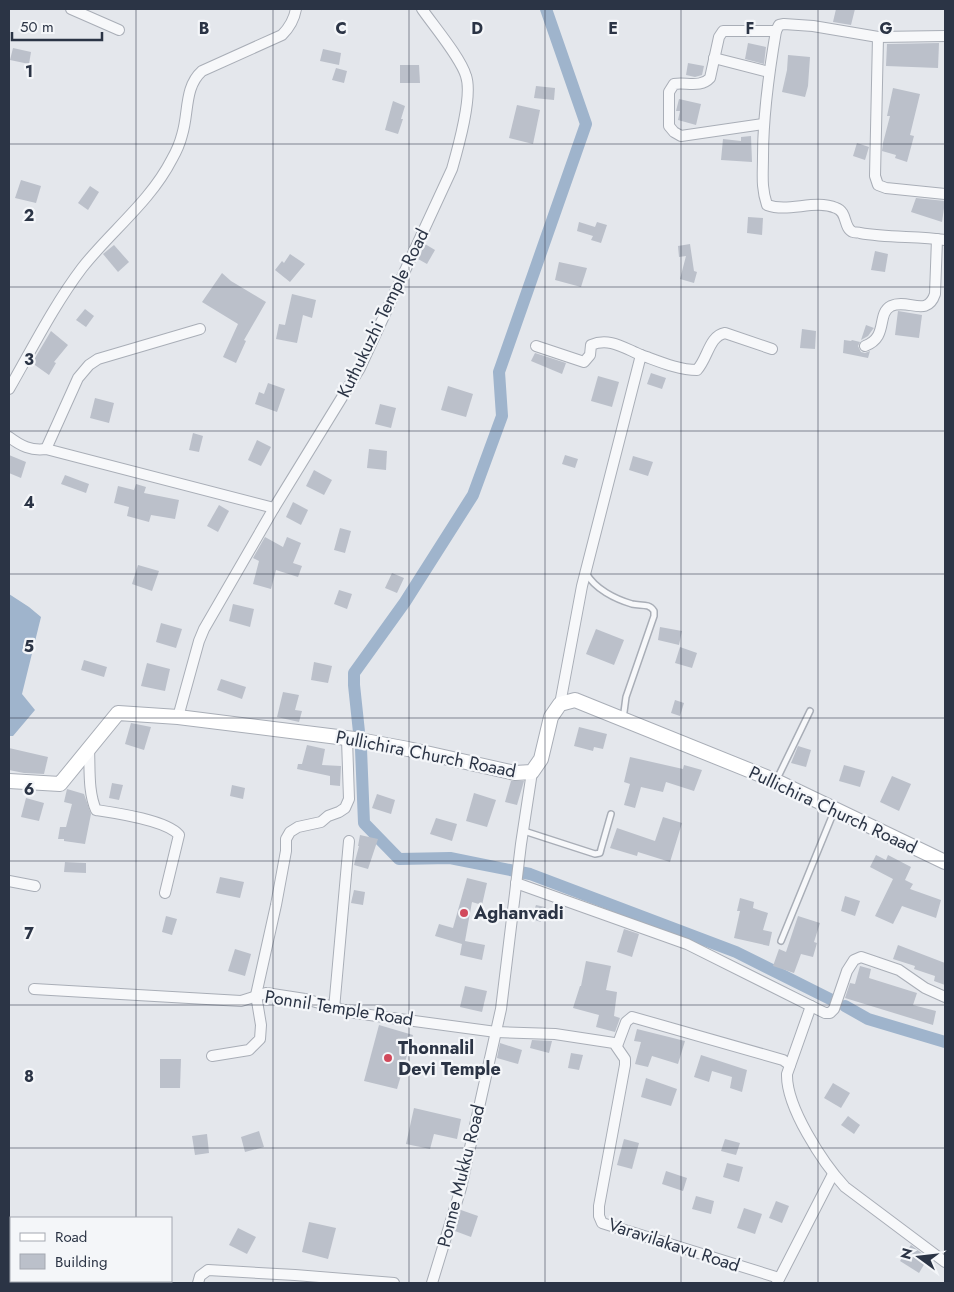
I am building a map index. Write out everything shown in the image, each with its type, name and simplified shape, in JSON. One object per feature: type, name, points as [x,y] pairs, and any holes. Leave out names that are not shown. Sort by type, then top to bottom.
[{"type":"main road","name":"Pullichira Church Roaad","points":[[9,781],[60,784],[118,713],[178,716],[347,739],[408,749],[515,774],[532,772],[541,759],[551,717],[560,704],[575,700],[776,781],[836,808],[945,862]]},
{"type":"street","points":[[71,9],[119,30]]},
{"type":"street","points":[[9,389],[67,290],[82,269],[153,189],[171,160],[183,134],[190,89],[194,78],[202,71],[282,34],[290,27],[296,9]]},
{"type":"street","name":"Kuthukuzhi Temple Road","points":[[178,716],[199,641],[204,630],[274,508],[360,368],[452,170],[462,136],[468,88],[467,78],[460,64],[422,9]]},
{"type":"street","points":[[865,346],[873,343],[878,338],[886,310],[892,306],[902,304],[926,306],[932,302],[935,294],[941,239],[872,236],[853,232],[848,228],[844,214],[837,208],[816,205],[778,209],[767,205],[762,191],[763,124],[776,31],[779,25],[784,24],[813,26],[878,36],[945,36]]},
{"type":"street","points":[[763,124],[681,136],[669,126],[669,92],[674,84],[700,84],[710,78],[719,37],[723,31],[776,31]]},
{"type":"street","points":[[878,36],[875,176],[878,185],[886,188],[945,194]]},
{"type":"street","points":[[714,58],[769,72]]},
{"type":"street","points":[[46,448],[78,378],[88,365],[98,358],[200,329]]},
{"type":"street","points":[[536,346],[584,362],[590,355],[591,346],[600,341],[608,342],[661,362],[690,370],[697,370],[704,362],[712,341],[719,334],[725,333],[772,350]]},
{"type":"street","points":[[560,704],[585,571],[641,355]]},
{"type":"street","points":[[9,437],[18,445],[35,450],[46,448],[274,508]]},
{"type":"street","points":[[212,1056],[249,1050],[260,1040],[261,1025],[256,995],[281,879],[286,839],[290,832],[298,827],[322,822],[328,816],[345,808],[349,799],[347,739]]},
{"type":"street","points":[[89,749],[92,802],[96,810],[163,824],[174,829],[179,835],[165,893]]},
{"type":"street","name":"Ponne Mukku Road","points":[[432,1283],[461,1188],[501,1009],[532,772]]},
{"type":"street","points":[[334,1009],[349,841]]},
{"type":"street","points":[[9,881],[35,886]]},
{"type":"street","points":[[516,883],[686,944],[826,1013],[830,1013],[834,1009],[847,971],[854,960],[861,957],[899,970],[926,988],[945,997]]},
{"type":"street","name":"Ponnil Temple Road","points":[[34,989],[241,1001],[266,993],[306,999],[334,1009],[355,1013],[496,1032],[555,1034],[615,1045]]},
{"type":"street","points":[[812,1006],[787,1074],[790,1094],[805,1129],[833,1174],[845,1187],[945,1262]]},
{"type":"street","points":[[615,1045],[626,1022],[632,1017],[783,1060],[790,1065]]},
{"type":"street","name":"Varavilakavu Road","points":[[615,1045],[624,1059],[625,1066],[599,1206],[599,1216],[602,1224],[778,1281]]},
{"type":"street","points":[[778,1281],[833,1174]]},
{"type":"street","points":[[199,1280],[208,1270],[394,1283]]},
{"type":"lane","points":[[585,571],[590,580],[608,594],[634,604],[648,606],[654,611],[621,718]]},
{"type":"lane","points":[[776,781],[810,712]]},
{"type":"lane","points":[[781,941],[836,808]]},
{"type":"lane","points":[[524,832],[595,854],[600,853],[611,814]]},
{"type":"water","points":[[9,594],[41,617],[22,694],[35,710],[13,736],[9,736]]},
{"type":"building","points":[[836,9],[855,9],[851,25],[833,22]]},
{"type":"building","points":[[748,43],[766,47],[764,64],[745,59]]},
{"type":"building","points":[[939,43],[938,68],[886,66],[887,44]]},
{"type":"building","points":[[13,48],[31,52],[29,64],[10,60]]},
{"type":"building","points":[[323,49],[341,53],[339,65],[320,61]]},
{"type":"building","points":[[788,55],[810,57],[808,86],[805,97],[782,92]]},
{"type":"building","points":[[688,63],[704,66],[702,75],[695,77],[686,75]]},
{"type":"building","points":[[400,65],[419,65],[420,83],[400,83]]},
{"type":"building","points":[[336,68],[347,71],[344,83],[332,80]]},
{"type":"building","points":[[536,86],[555,88],[554,100],[534,98]]},
{"type":"building","points":[[893,88],[920,94],[910,135],[914,136],[907,162],[895,158],[896,155],[882,151],[890,116],[887,116]]},
{"type":"building","points":[[679,99],[701,104],[696,125],[678,120],[680,111],[676,111]]},
{"type":"building","points":[[393,101],[405,106],[398,134],[385,130]]},
{"type":"building","points":[[517,105],[540,110],[533,144],[509,138]]},
{"type":"building","points":[[751,136],[752,162],[721,160],[723,139],[741,141],[741,137]]},
{"type":"building","points":[[857,143],[869,147],[865,160],[853,156]]},
{"type":"building","points":[[21,180],[41,186],[36,203],[15,198]]},
{"type":"building","points":[[90,186],[99,192],[88,210],[78,203]]},
{"type":"building","points":[[916,198],[945,201],[942,222],[911,212]]},
{"type":"building","points":[[748,217],[763,218],[762,235],[747,233]]},
{"type":"building","points":[[579,222],[595,227],[597,222],[607,225],[601,243],[591,240],[593,236],[577,231]]},
{"type":"building","points":[[425,244],[435,250],[427,264],[418,259]]},
{"type":"building","points":[[690,244],[694,271],[697,272],[694,283],[680,279],[686,256],[679,257],[678,246]]},
{"type":"building","points":[[114,245],[129,262],[118,272],[103,254]]},
{"type":"building","points":[[875,251],[888,254],[885,272],[871,270]]},
{"type":"building","points":[[290,254],[305,264],[290,282],[275,270],[282,261],[284,263]]},
{"type":"building","points":[[559,262],[587,268],[581,287],[555,280]]},
{"type":"building","points":[[222,273],[231,281],[266,302],[244,340],[246,341],[236,363],[223,357],[238,324],[202,302]]},
{"type":"building","points":[[292,294],[316,300],[312,318],[303,315],[297,343],[276,339],[279,324],[285,325]]},
{"type":"building","points":[[85,309],[94,316],[86,327],[76,320]]},
{"type":"building","points":[[898,311],[922,315],[919,338],[895,335]]},
{"type":"building","points":[[866,325],[874,328],[868,336],[861,340]]},
{"type":"building","points":[[802,329],[816,331],[815,349],[800,348]]},
{"type":"building","points":[[51,331],[68,345],[54,362],[56,363],[49,375],[32,363]]},
{"type":"building","points":[[844,340],[860,342],[858,346],[861,352],[870,351],[868,358],[843,353]]},
{"type":"building","points":[[535,353],[566,363],[562,374],[531,361]]},
{"type":"building","points":[[651,373],[666,378],[662,389],[647,384]]},
{"type":"building","points":[[598,376],[619,382],[612,407],[591,401]]},
{"type":"building","points":[[268,383],[285,389],[277,412],[255,404],[259,392],[264,394]]},
{"type":"building","points":[[448,386],[473,394],[466,417],[441,410]]},
{"type":"building","points":[[95,398],[114,403],[109,423],[90,418]]},
{"type":"building","points":[[380,404],[396,408],[391,428],[375,424]]},
{"type":"building","points":[[193,433],[203,436],[199,452],[189,450]]},
{"type":"building","points":[[257,440],[271,447],[261,466],[248,460]]},
{"type":"building","points":[[369,449],[387,451],[386,470],[367,468]]},
{"type":"building","points":[[9,455],[26,462],[21,478],[9,473]]},
{"type":"building","points":[[565,455],[578,459],[575,468],[562,464]]},
{"type":"building","points":[[633,456],[653,462],[648,476],[629,470]]},
{"type":"building","points":[[314,470],[332,480],[324,495],[306,486]]},
{"type":"building","points":[[65,475],[89,484],[86,493],[61,484]]},
{"type":"building","points":[[136,484],[146,487],[144,493],[179,500],[175,519],[151,515],[149,522],[127,516],[129,507],[114,503],[118,486],[134,490]]},
{"type":"building","points":[[293,502],[308,510],[301,525],[286,517]]},
{"type":"building","points":[[219,505],[229,511],[218,532],[207,526]]},
{"type":"building","points":[[340,528],[351,531],[345,553],[334,550]]},
{"type":"building","points":[[265,537],[283,547],[287,537],[301,543],[293,563],[302,566],[298,577],[276,570],[271,589],[253,584],[259,561],[253,558]]},
{"type":"building","points":[[138,565],[159,571],[152,591],[132,584]]},
{"type":"building","points":[[392,573],[404,578],[397,593],[385,588]]},
{"type":"building","points":[[339,590],[352,594],[347,609],[334,604]]},
{"type":"building","points":[[233,604],[254,609],[250,627],[229,621]]},
{"type":"building","points":[[161,623],[182,629],[176,648],[156,642]]},
{"type":"building","points":[[660,627],[682,631],[679,645],[658,640]]},
{"type":"building","points":[[596,629],[624,640],[614,665],[586,654]]},
{"type":"building","points":[[680,647],[697,653],[692,668],[675,663]]},
{"type":"building","points":[[84,660],[107,667],[104,677],[81,670]]},
{"type":"building","points":[[314,662],[332,666],[328,683],[311,680]]},
{"type":"building","points":[[147,663],[170,669],[165,691],[141,686]]},
{"type":"building","points":[[221,679],[246,687],[242,699],[217,690]]},
{"type":"building","points":[[283,692],[299,695],[295,710],[302,711],[299,722],[277,717]]},
{"type":"building","points":[[675,700],[684,703],[680,716],[671,713]]},
{"type":"building","points":[[131,723],[151,727],[144,750],[125,744]]},
{"type":"building","points":[[579,727],[607,734],[603,749],[594,747],[593,751],[574,746]]},
{"type":"building","points":[[307,745],[325,749],[322,765],[341,766],[340,786],[330,785],[330,776],[297,769],[298,764],[302,764]]},
{"type":"building","points":[[798,746],[811,750],[806,767],[791,763]]},
{"type":"building","points":[[9,748],[48,757],[44,774],[9,770]]},
{"type":"building","points":[[630,757],[683,769],[684,765],[702,770],[694,791],[666,782],[663,792],[641,787],[635,808],[624,805],[630,784],[624,782]]},
{"type":"building","points":[[844,765],[865,771],[860,787],[839,781]]},
{"type":"building","points":[[892,776],[911,784],[899,811],[880,802]]},
{"type":"building","points":[[511,781],[524,781],[517,805],[505,802]]},
{"type":"building","points":[[112,783],[123,785],[119,800],[109,798]]},
{"type":"building","points":[[232,785],[245,788],[243,799],[230,796]]},
{"type":"building","points":[[67,789],[84,794],[91,814],[85,844],[58,839],[60,827],[66,827],[72,804],[64,802]]},
{"type":"building","points":[[474,793],[496,800],[487,827],[466,821]]},
{"type":"building","points":[[377,794],[395,800],[391,814],[372,808]]},
{"type":"building","points":[[26,798],[44,803],[39,821],[21,817]]},
{"type":"building","points":[[663,817],[682,823],[670,862],[638,852],[637,856],[610,848],[617,828],[655,841]]},
{"type":"building","points":[[436,818],[457,824],[452,841],[430,834]]},
{"type":"building","points":[[360,835],[378,839],[368,869],[354,865]]},
{"type":"building","points":[[876,855],[886,860],[888,855],[911,867],[905,880],[913,884],[910,889],[941,900],[936,918],[902,906],[893,924],[875,916],[893,879],[870,867]]},
{"type":"building","points":[[65,862],[86,863],[86,873],[64,872]]},
{"type":"building","points":[[220,877],[244,882],[240,898],[216,893]]},
{"type":"building","points":[[467,878],[487,883],[482,905],[472,902],[465,941],[485,945],[482,960],[460,955],[462,944],[435,936],[439,924],[453,928]]},
{"type":"building","points":[[354,890],[365,892],[363,905],[351,903]]},
{"type":"building","points":[[845,896],[860,901],[855,916],[841,911]]},
{"type":"building","points":[[740,898],[754,902],[753,908],[768,913],[763,930],[772,932],[769,946],[734,938],[740,911],[737,911]]},
{"type":"building","points":[[536,905],[545,907],[541,922],[531,919]]},
{"type":"building","points":[[166,916],[177,919],[172,935],[162,932]]},
{"type":"building","points":[[798,916],[820,923],[814,942],[817,943],[813,957],[801,954],[794,973],[773,966],[779,949],[786,952]]},
{"type":"building","points":[[624,929],[639,934],[632,957],[617,952]]},
{"type":"building","points":[[898,945],[945,963],[945,985],[934,981],[935,976],[914,969],[915,966],[893,959]]},
{"type":"building","points":[[235,949],[251,954],[245,976],[228,971]]},
{"type":"building","points":[[586,961],[611,966],[606,990],[617,992],[614,1016],[620,1018],[615,1032],[596,1027],[599,1015],[573,1008],[581,986]]},
{"type":"building","points":[[860,966],[871,969],[869,978],[917,993],[913,1005],[936,1011],[933,1025],[845,998],[850,983],[855,984]]},
{"type":"building","points":[[465,986],[487,991],[482,1012],[460,1007]]},
{"type":"building","name":"Thonnalil Devi Temple","points":[[379,1025],[413,1035],[397,1089],[364,1081]]},
{"type":"building","points":[[637,1029],[685,1041],[678,1064],[652,1056],[648,1067],[635,1064],[641,1042],[634,1041]]},
{"type":"building","points":[[532,1040],[552,1041],[549,1053],[530,1048]]},
{"type":"building","points":[[500,1043],[522,1050],[518,1064],[497,1058]]},
{"type":"building","points":[[571,1053],[583,1055],[579,1070],[568,1068]]},
{"type":"building","points":[[701,1055],[747,1070],[742,1092],[730,1088],[732,1077],[712,1071],[709,1082],[694,1077]]},
{"type":"building","points":[[160,1059],[181,1059],[180,1088],[160,1088]]},
{"type":"building","points":[[646,1078],[677,1089],[671,1106],[641,1097]]},
{"type":"building","points":[[833,1083],[850,1093],[841,1108],[824,1098]]},
{"type":"building","points":[[414,1108],[461,1119],[457,1139],[434,1134],[430,1149],[406,1144]]},
{"type":"building","points":[[848,1116],[860,1125],[854,1134],[841,1125]]},
{"type":"building","points":[[259,1131],[264,1147],[245,1152],[241,1137]]},
{"type":"building","points":[[207,1134],[209,1153],[195,1155],[192,1136]]},
{"type":"building","points":[[624,1139],[639,1143],[632,1169],[617,1165]]},
{"type":"building","points":[[725,1139],[740,1143],[736,1155],[721,1151]]},
{"type":"building","points":[[727,1163],[743,1167],[739,1182],[723,1177]]},
{"type":"building","points":[[666,1171],[687,1178],[683,1191],[662,1184]]},
{"type":"building","points":[[696,1196],[714,1201],[711,1214],[692,1209]]},
{"type":"building","points":[[776,1201],[789,1206],[782,1223],[769,1218]]},
{"type":"building","points":[[744,1208],[762,1214],[755,1234],[737,1228]]},
{"type":"building","points":[[461,1210],[478,1216],[471,1237],[455,1231]]},
{"type":"building","points":[[309,1222],[336,1228],[328,1259],[302,1252]]},
{"type":"building","points":[[238,1228],[256,1237],[247,1254],[229,1245]]},
{"type":"building","points":[[911,1245],[928,1258],[919,1273],[900,1261]]},
{"type":"waterway","points":[[359,732],[354,673],[405,602],[473,495],[502,416],[499,372],[586,124],[546,9]]},
{"type":"waterway","points":[[361,749],[364,823],[399,859],[450,858],[530,874],[736,952],[830,999]]},
{"type":"waterway","points":[[845,1006],[868,1019],[945,1042]]},
{"type":"place","name":"Aghanvadi","points":[[464,913]]},
{"type":"place","name":"Thonnalil Devi Temple","points":[[388,1058]]}]
